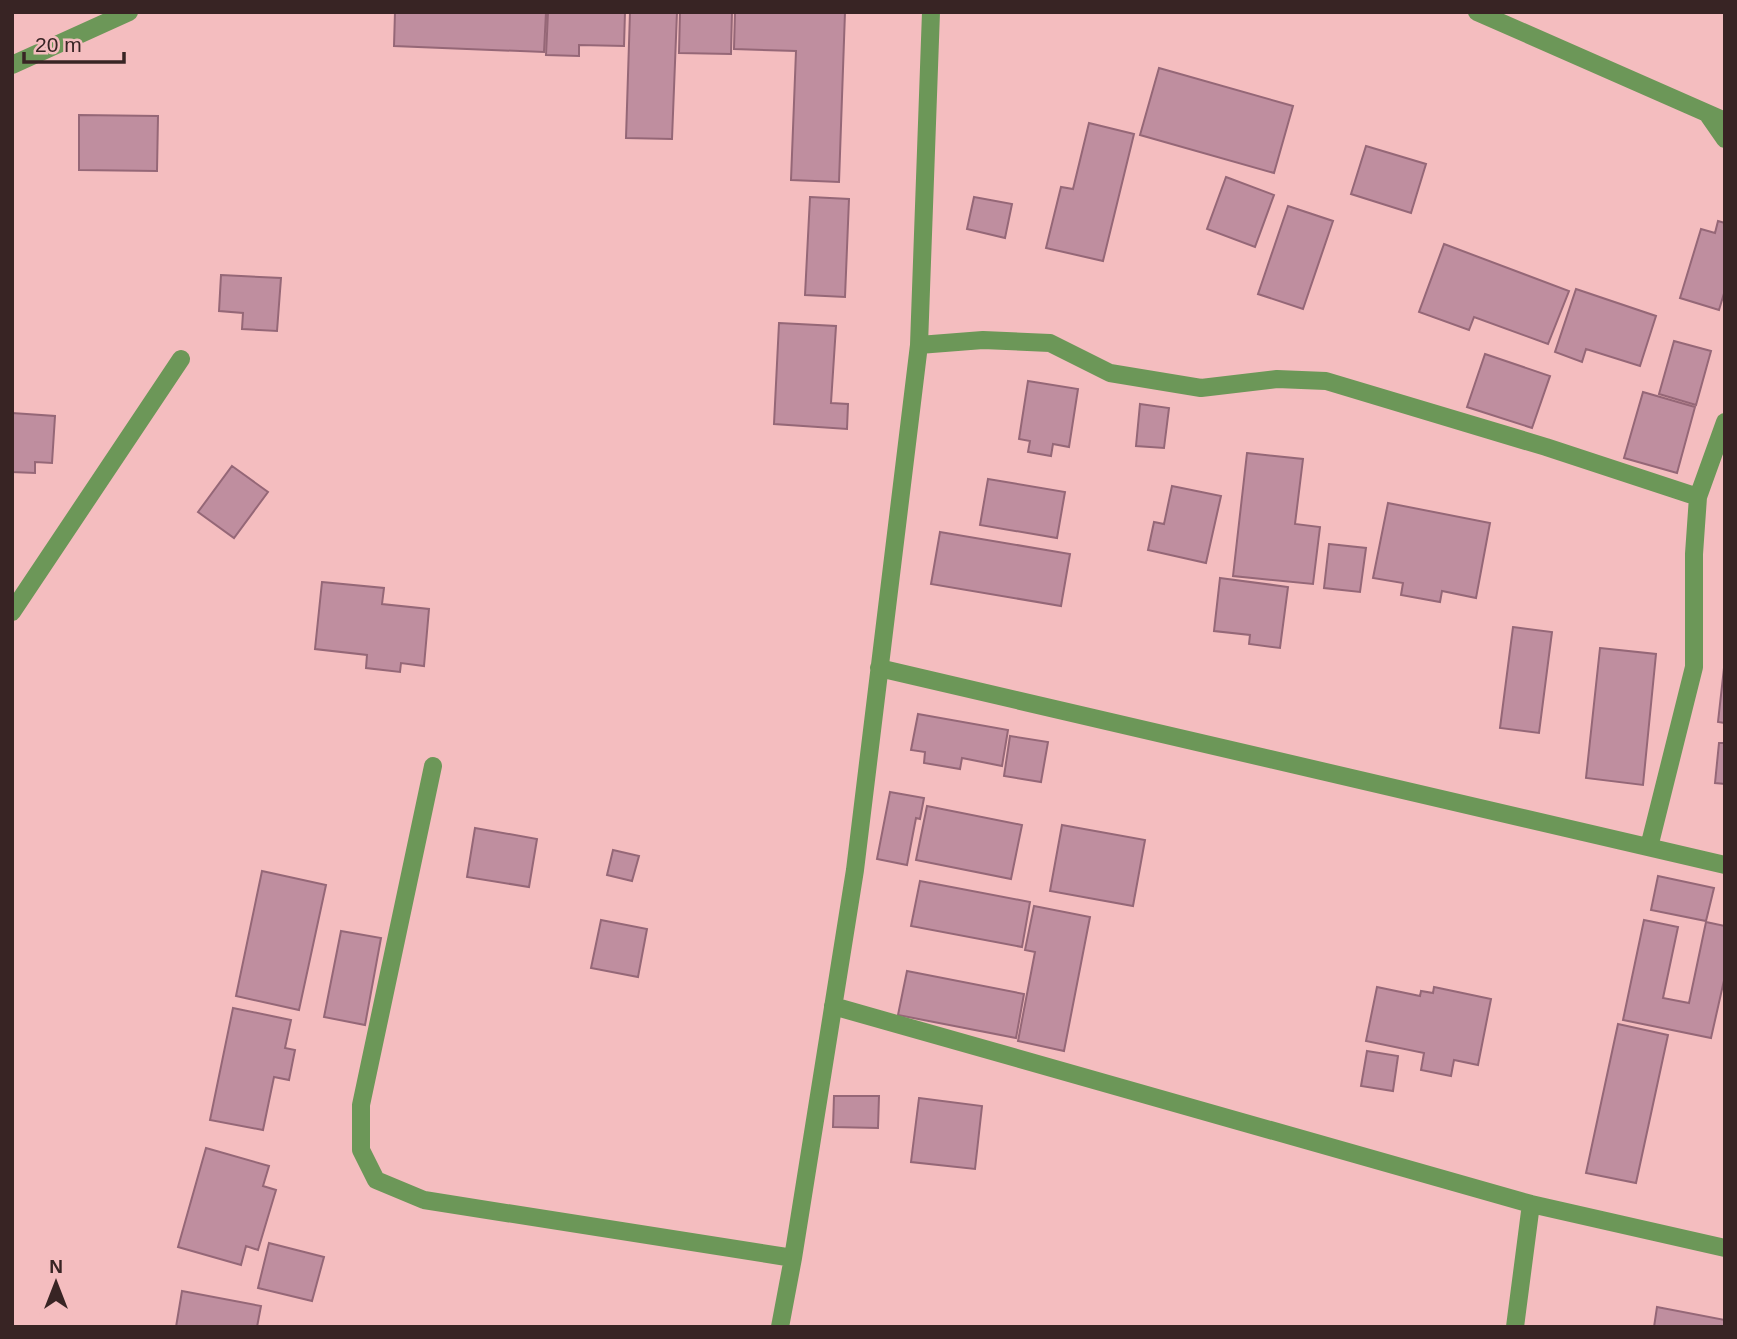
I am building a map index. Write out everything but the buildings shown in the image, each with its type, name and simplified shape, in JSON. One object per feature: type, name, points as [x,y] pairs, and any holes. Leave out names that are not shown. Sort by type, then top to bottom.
[{"type":"street","points":[[12,65],[129,12]]},
{"type":"street","points":[[779,1327],[793,1258],[855,870],[919,345],[931,12]]},
{"type":"street","points":[[1477,12],[1717,118],[1725,139]]},
{"type":"street","points":[[919,345],[983,340],[1050,343],[1110,373],[1201,388],[1277,379],[1326,381],[1533,443],[1698,497]]},
{"type":"street","points":[[12,612],[181,359]]},
{"type":"street","points":[[1649,847],[1694,667],[1694,554],[1698,497],[1725,422]]},
{"type":"street","points":[[879,668],[1725,865]]},
{"type":"street","points":[[433,766],[361,1105],[361,1150],[376,1180],[424,1200],[793,1258]]},
{"type":"street","points":[[833,1006],[1531,1204],[1725,1248]]},
{"type":"street","points":[[1515,1327],[1531,1204]]}]
